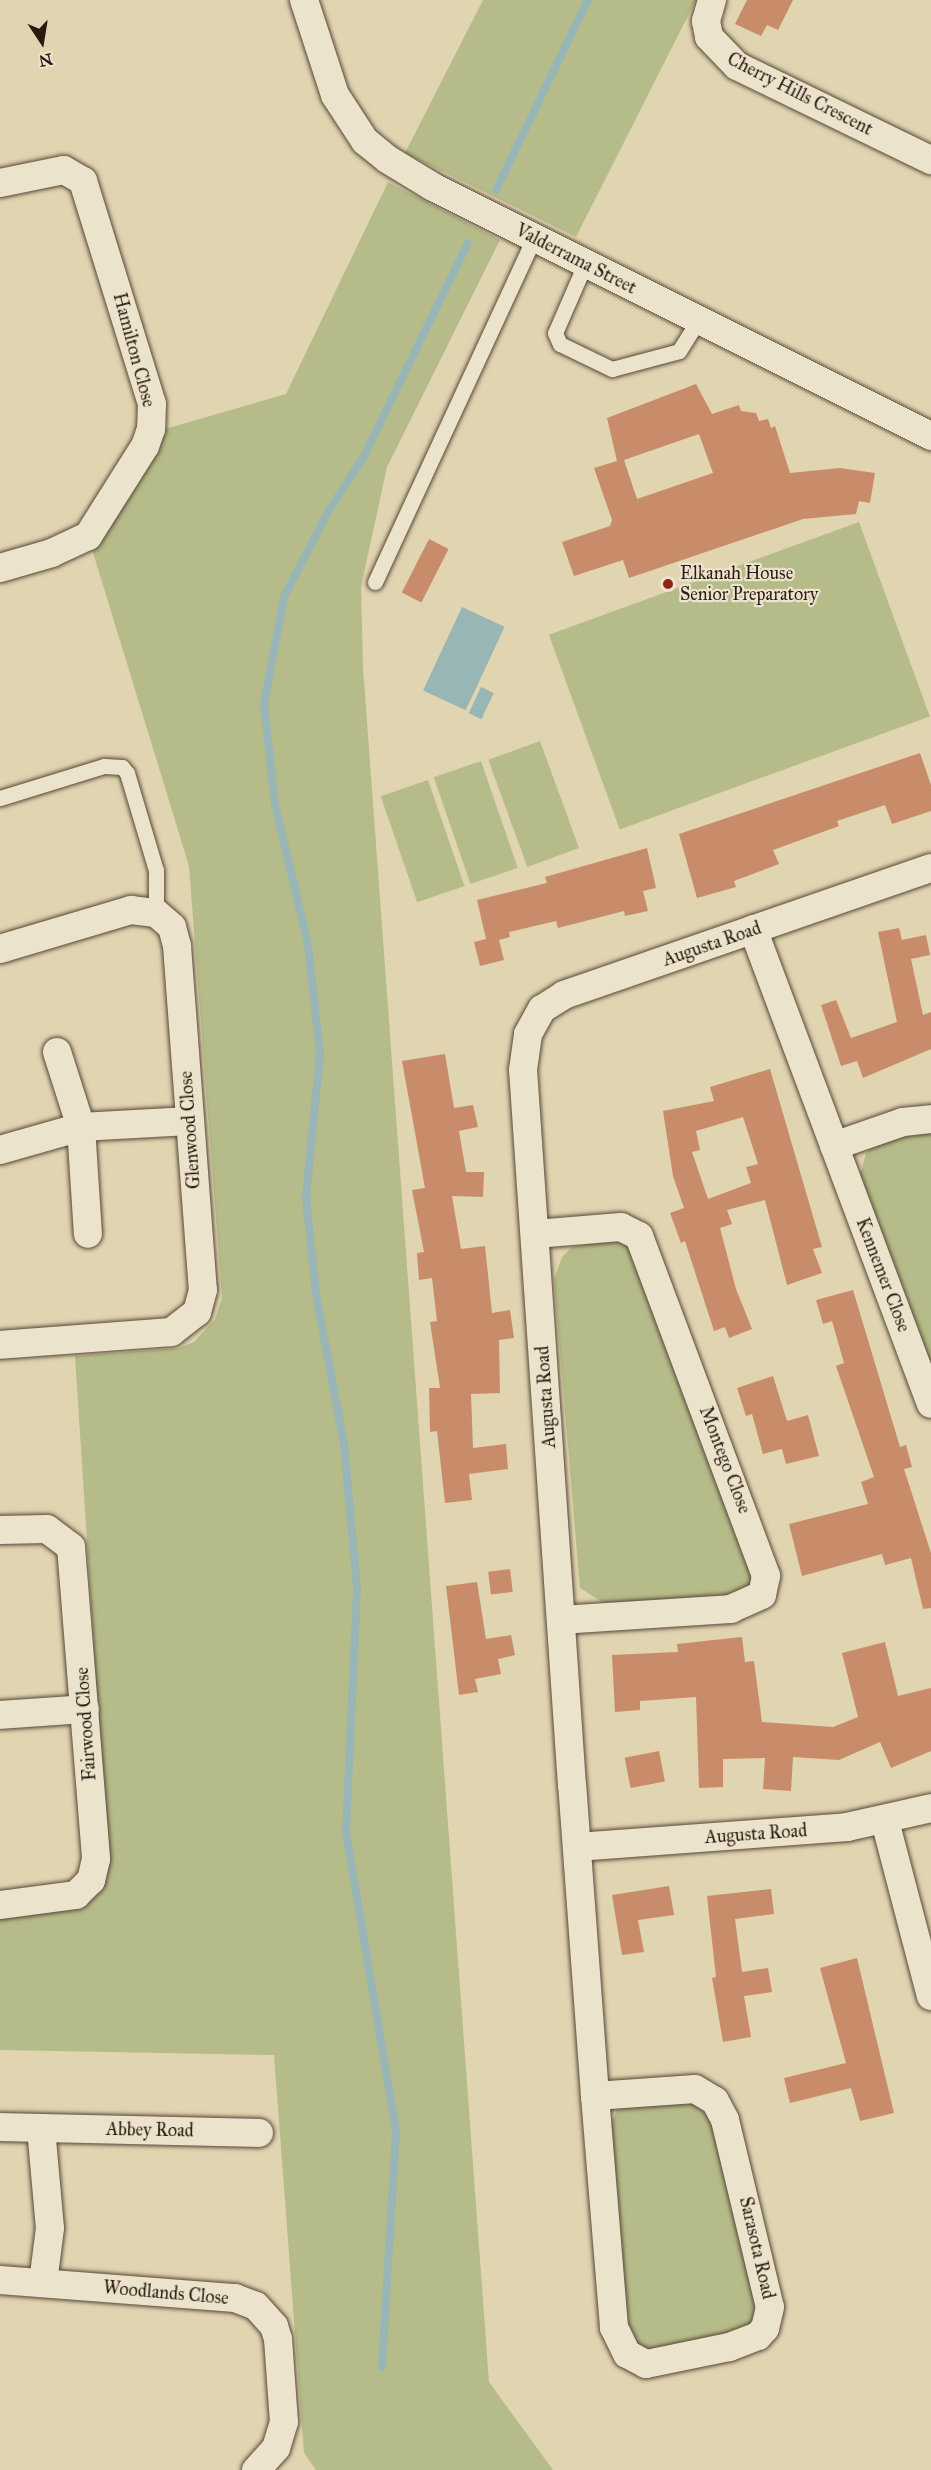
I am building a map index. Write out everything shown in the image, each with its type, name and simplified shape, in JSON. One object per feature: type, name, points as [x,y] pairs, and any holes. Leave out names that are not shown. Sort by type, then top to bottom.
[{"type":"street","name":"Valderrama Street","points":[[304,0],[335,95],[365,141],[418,179],[931,436]]},
{"type":"street","name":"Cherry Hills Crescent","points":[[712,0],[706,21],[709,37],[737,66],[931,160]]},
{"type":"street","name":"Hamilton Close","points":[[0,183],[64,170],[82,181],[152,404],[152,429],[145,446],[88,536],[52,553],[0,568]]},
{"type":"street","name":"Augusta Road","points":[[931,868],[564,995],[542,1009],[528,1034],[523,1070],[578,1847],[885,1821],[931,1808]]},
{"type":"street","points":[[0,949],[131,910],[156,913]]},
{"type":"street","name":"Glenwood Close","points":[[0,1345],[171,1332],[190,1322],[203,1290],[176,936],[156,913]]},
{"type":"street","name":"Kennemer Close","points":[[753,929],[931,1404]]},
{"type":"street","points":[[57,1052],[81,1127],[88,1234]]},
{"type":"street","points":[[834,1146],[903,1122],[931,1119]]},
{"type":"street","points":[[0,1150],[81,1127],[189,1121]]},
{"type":"street","name":"Montego Close","points":[[535,1234],[621,1227],[639,1236],[766,1576],[762,1595],[731,1609],[562,1620]]},
{"type":"street","name":"Fairwood Close","points":[[0,1530],[47,1529],[71,1546],[96,1859],[91,1880],[66,1899],[0,1905]]},
{"type":"street","points":[[0,1715],[85,1709]]},
{"type":"street","points":[[885,1821],[931,1996]]},
{"type":"street","name":"Sarasota Road","points":[[578,1847],[595,2096],[614,2327],[620,2345],[636,2360],[658,2364],[758,2336],[765,2328],[770,2307],[724,2120],[715,2101],[696,2089],[595,2096]]},
{"type":"street","name":"Abbey Road","points":[[0,2127],[259,2133]]},
{"type":"street","points":[[41,2128],[50,2228],[43,2283]]},
{"type":"street","name":"Woodlands Close","points":[[0,2280],[235,2298],[266,2314],[278,2339],[284,2422],[276,2448],[256,2470]]},
{"type":"lane","points":[[375,582],[534,238]]},
{"type":"lane","points":[[585,264],[555,333],[560,344],[570,349],[612,369],[679,351],[698,320]]},
{"type":"lane","points":[[0,798],[104,766],[122,767],[156,870],[156,913]]},
{"type":"green space","points":[[483,0],[696,0],[576,237],[405,153]]},
{"type":"green space","points":[[388,182],[500,240],[387,467],[361,587],[363,667],[489,2382],[553,2470],[316,2470],[304,2453],[274,2055],[0,2050],[0,1915],[74,1909],[108,1866],[75,1356],[178,1348],[194,1342],[215,1319],[222,1298],[189,866],[91,546],[165,429],[286,394]]},
{"type":"green space","points":[[859,522],[930,717],[620,829],[549,635]]},
{"type":"green space","points":[[540,741],[579,848],[527,867],[488,760]]},
{"type":"green space","points":[[481,761],[518,868],[471,884],[434,777]]},
{"type":"green space","points":[[428,780],[464,886],[417,902],[381,796]]},
{"type":"green space","points":[[931,1131],[931,1373],[859,1179],[866,1153],[876,1144]]},
{"type":"green space","points":[[612,1240],[631,1249],[751,1558],[751,1584],[734,1596],[607,1605],[580,1588],[554,1280],[562,1257],[572,1247]]},
{"type":"green space","points":[[695,2098],[706,2105],[765,2297],[749,2330],[661,2357],[629,2343],[607,2136],[617,2109]]},
{"type":"water","points":[[462,607],[505,627],[466,710],[423,690]]},
{"type":"water","points":[[481,687],[494,693],[481,719],[469,713]]},
{"type":"building","points":[[747,0],[793,0],[778,30],[767,25],[761,36],[735,24]]},
{"type":"building","points":[[696,384],[712,414],[739,405],[741,411],[756,413],[759,421],[768,419],[771,428],[775,426],[790,473],[840,468],[875,473],[870,503],[859,501],[856,514],[803,519],[629,578],[623,560],[574,576],[562,542],[610,526],[612,520],[594,468],[617,461],[607,418]],"holes":[[[699,434],[713,473],[637,499],[624,460]]]},
{"type":"building","points":[[429,539],[449,549],[421,602],[402,592]]},
{"type":"building","points":[[920,753],[931,785],[931,811],[892,824],[885,805],[837,821],[839,826],[773,850],[779,864],[734,881],[736,887],[697,898],[679,834]]},
{"type":"building","points":[[647,848],[656,888],[643,891],[648,911],[625,916],[624,911],[558,928],[556,921],[509,932],[510,937],[499,940],[504,960],[480,966],[474,942],[486,939],[477,900],[547,883],[545,877]]},
{"type":"building","points":[[899,928],[902,940],[926,935],[930,955],[911,959],[923,1015],[931,1012],[931,1049],[863,1078],[857,1061],[841,1066],[821,1005],[836,1000],[851,1038],[897,1022],[878,932]]},
{"type":"building","points":[[445,1054],[454,1108],[473,1105],[478,1127],[459,1131],[466,1172],[484,1172],[483,1197],[452,1196],[461,1249],[485,1246],[492,1313],[510,1310],[514,1338],[499,1340],[500,1393],[471,1394],[473,1448],[506,1444],[508,1469],[469,1474],[472,1500],[445,1503],[437,1431],[430,1432],[429,1388],[440,1388],[430,1322],[437,1321],[432,1278],[419,1280],[417,1253],[424,1252],[412,1190],[425,1188],[402,1061]]},
{"type":"building","points":[[770,1069],[822,1247],[813,1249],[822,1273],[787,1285],[765,1200],[727,1210],[732,1224],[720,1228],[736,1289],[752,1329],[729,1338],[725,1327],[714,1331],[685,1241],[681,1243],[670,1213],[684,1208],[673,1176],[663,1111],[714,1101],[710,1087]],"holes":[[[743,1117],[758,1164],[746,1167],[751,1183],[708,1199],[692,1152],[700,1150],[696,1131]]]},
{"type":"building","points":[[853,1290],[900,1447],[906,1445],[912,1467],[904,1469],[931,1553],[931,1608],[923,1609],[911,1558],[885,1565],[882,1554],[802,1576],[789,1524],[868,1504],[861,1482],[874,1477],[836,1366],[844,1363],[832,1321],[823,1324],[816,1300]]},
{"type":"building","points":[[773,1376],[787,1421],[808,1415],[819,1456],[786,1464],[782,1449],[763,1454],[752,1414],[746,1416],[737,1388]]},
{"type":"building","points":[[510,1569],[513,1592],[491,1595],[488,1572]]},
{"type":"building","points":[[477,1582],[486,1639],[511,1635],[515,1655],[498,1659],[501,1674],[475,1679],[478,1692],[459,1695],[446,1586]]},
{"type":"building","points":[[742,1637],[745,1662],[754,1661],[762,1722],[833,1727],[858,1717],[842,1653],[885,1642],[898,1696],[931,1688],[931,1751],[891,1768],[880,1742],[839,1760],[793,1757],[791,1791],[763,1789],[765,1758],[723,1759],[723,1787],[699,1788],[696,1697],[640,1701],[640,1710],[615,1712],[612,1655],[678,1652],[677,1644]]},
{"type":"building","points":[[659,1751],[665,1781],[631,1788],[625,1758]]},
{"type":"building","points":[[669,1886],[674,1915],[638,1920],[644,1952],[622,1955],[612,1895]]},
{"type":"building","points":[[771,1889],[774,1914],[735,1919],[742,1972],[768,1968],[772,1992],[744,1996],[751,2037],[723,2042],[712,1978],[716,1977],[707,1896]]},
{"type":"building","points":[[857,1958],[894,2113],[860,2121],[851,2088],[790,2103],[784,2078],[846,2063],[820,1968]]},
{"type":"waterway","points":[[496,190],[588,0]]},
{"type":"waterway","points":[[382,2367],[396,2131],[346,1831],[357,1587],[344,1444],[316,1294],[306,1197],[320,1055],[308,944],[275,804],[264,704],[284,597],[328,512],[363,458],[468,243]]},
{"type":"place","name":"Elkanah House Senior Preparatory","points":[[668,584]]}]
